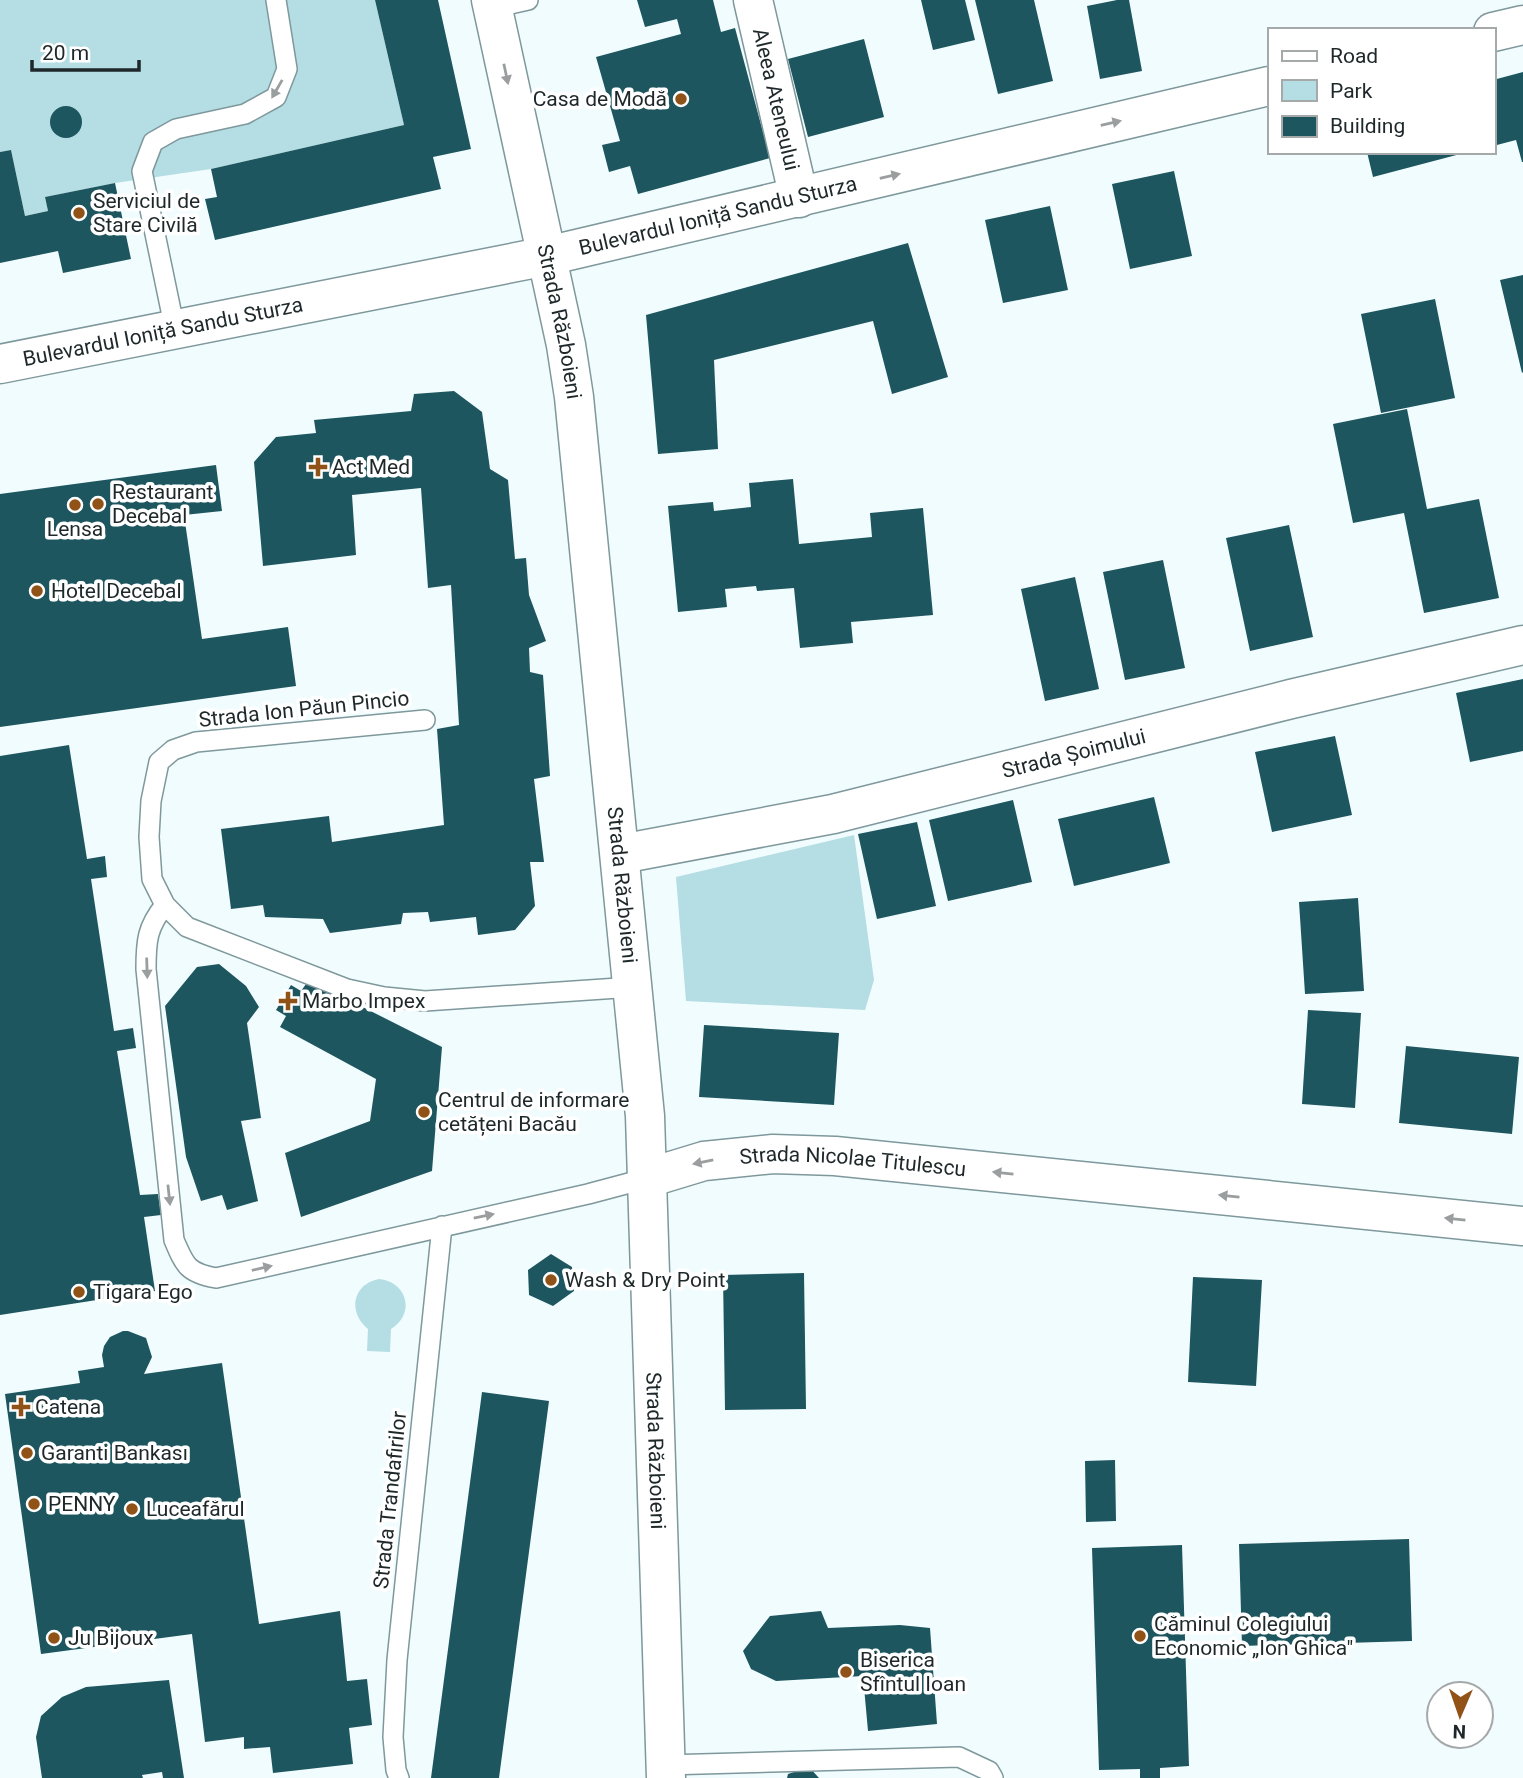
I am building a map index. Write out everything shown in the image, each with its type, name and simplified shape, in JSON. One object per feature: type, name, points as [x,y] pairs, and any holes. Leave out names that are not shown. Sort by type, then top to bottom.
[{"type":"street","name":"Aleea Ateneului","points":[[753,0],[799,198]]},
{"type":"street","name":"Strada Războieni","points":[[504,3],[574,397],[634,987],[648,1178],[665,1771]]},
{"type":"street","points":[[1495,32],[1523,25]]},
{"type":"street","name":"Bulevardul Ioniță Sandu Sturza","points":[[0,364],[547,256],[1268,86]]},
{"type":"street","name":"Strada Șoimului","points":[[621,854],[833,814],[1291,699],[1523,645]]},
{"type":"street","name":"Strada Nicolae Titulescu","points":[[648,1178],[704,1161],[773,1154],[835,1156],[1523,1227]]},
{"type":"lane","points":[[175,330],[142,171],[153,142],[176,129],[245,114],[276,97],[287,69],[276,0]]},
{"type":"lane","name":"Strada Ion Păun Pincio","points":[[425,720],[196,742],[173,750],[159,762],[151,801],[149,837],[152,879],[165,905],[187,927],[347,989],[384,997],[425,1001],[634,987]]},
{"type":"lane","name":"Strada Nicolae Titulescu","points":[[165,905],[154,919],[146,940],[146,969],[174,1240],[182,1259],[196,1274],[216,1279],[648,1178]]},
{"type":"lane","name":"Strada Trandafirilor","points":[[399,1778],[393,1737],[397,1660],[442,1226]]},
{"type":"lane","points":[[665,1771],[959,1757],[989,1771],[993,1778]]},
{"type":"green space","points":[[0,0],[375,0],[404,125],[211,169],[115,183],[45,197],[48,211],[25,216],[11,150],[0,152]]},
{"type":"green space","points":[[854,835],[874,980],[865,1010],[686,1001],[676,877]]},
{"type":"green space","points":[[379,1279],[396,1286],[405,1299],[404,1315],[391,1329],[390,1352],[367,1351],[368,1329],[361,1322],[355,1307],[363,1287]]},
{"type":"building","points":[[375,0],[438,0],[471,149],[433,157],[441,189],[215,240],[205,199],[217,197],[211,169],[404,125]]},
{"type":"building","name":"Casa de Modă","points":[[637,0],[713,0],[721,32],[735,28],[770,158],[638,194],[630,166],[609,172],[602,145],[620,141],[596,57],[681,34],[677,19],[645,27]]},
{"type":"building","points":[[921,0],[965,0],[975,40],[933,50]]},
{"type":"building","points":[[975,0],[1034,0],[1053,81],[998,94]]},
{"type":"building","points":[[1129,0],[1142,71],[1100,79],[1087,6]]},
{"type":"building","points":[[864,39],[884,117],[808,137],[788,59]]},
{"type":"building","points":[[1523,72],[1523,162],[1516,140],[1495,145],[1495,79]]},
{"type":"building","points":[[66,106],[77,111],[82,122],[77,133],[66,138],[55,133],[50,122],[55,111]]},
{"type":"building","name":"Serviciul de Stare Civilă","points":[[11,150],[25,216],[48,211],[45,197],[115,183],[131,259],[63,273],[58,251],[0,263],[0,152]]},
{"type":"building","points":[[1367,154],[1460,154],[1373,177]]},
{"type":"building","points":[[1174,171],[1192,256],[1130,269],[1112,184]]},
{"type":"building","points":[[1050,206],[1068,290],[1003,303],[985,220]]},
{"type":"building","points":[[908,243],[948,377],[892,394],[873,321],[714,360],[718,449],[658,454],[646,315]]},
{"type":"building","points":[[1523,275],[1523,372],[1522,373],[1500,280]]},
{"type":"building","points":[[1435,299],[1455,398],[1381,413],[1361,314]]},
{"type":"building","points":[[454,391],[482,412],[490,469],[508,480],[515,559],[526,558],[529,595],[546,641],[529,648],[530,672],[543,675],[550,776],[534,779],[544,862],[530,862],[535,906],[515,930],[478,935],[476,917],[430,922],[428,912],[403,913],[401,924],[330,933],[323,919],[265,917],[263,905],[231,909],[221,829],[329,816],[332,842],[444,825],[437,729],[459,725],[451,585],[428,588],[421,488],[352,495],[356,555],[263,566],[254,462],[276,437],[316,433],[314,420],[411,411],[414,394]]},
{"type":"building","points":[[1407,409],[1427,509],[1479,499],[1499,598],[1424,613],[1404,513],[1353,523],[1333,424]]},
{"type":"building","points":[[216,465],[222,511],[184,515],[202,639],[288,627],[296,686],[0,727],[0,494]]},
{"type":"building","points":[[793,479],[799,544],[872,537],[870,513],[923,508],[933,615],[851,622],[853,643],[800,648],[794,588],[757,591],[756,586],[725,589],[727,607],[678,612],[668,506],[713,502],[714,511],[751,507],[749,483]]},
{"type":"building","points":[[1289,525],[1313,637],[1250,651],[1226,538]]},
{"type":"building","points":[[1163,560],[1185,668],[1125,680],[1103,572]]},
{"type":"building","points":[[1075,577],[1099,689],[1045,701],[1021,589]]},
{"type":"building","points":[[1523,679],[1523,751],[1470,762],[1456,693]]},
{"type":"building","points":[[1335,736],[1352,815],[1272,832],[1255,752]]},
{"type":"building","points":[[69,745],[87,859],[105,856],[107,877],[91,879],[114,1031],[133,1028],[136,1048],[117,1051],[140,1195],[158,1194],[161,1215],[144,1217],[155,1291],[0,1315],[0,756]]},
{"type":"building","points":[[1154,797],[1170,863],[1074,886],[1058,819]]},
{"type":"building","points":[[1013,800],[1032,882],[948,901],[929,820]]},
{"type":"building","points":[[917,822],[936,906],[877,919],[858,834]]},
{"type":"building","points":[[1358,898],[1364,991],[1305,994],[1299,902]]},
{"type":"building","points":[[219,964],[246,986],[259,1007],[247,1023],[261,1118],[241,1121],[258,1201],[227,1210],[222,1195],[201,1201],[186,1157],[165,1006],[197,967]]},
{"type":"building","points":[[309,980],[442,1047],[432,1171],[301,1217],[285,1153],[370,1121],[376,1079],[280,1027],[286,1016],[276,1010],[291,985],[301,991]]},
{"type":"building","points":[[1308,1010],[1361,1013],[1355,1108],[1302,1104]]},
{"type":"building","points":[[704,1025],[839,1033],[834,1105],[699,1097]]},
{"type":"building","points":[[1406,1046],[1519,1057],[1512,1134],[1399,1123]]},
{"type":"building","name":"Wash & Dry Point","points":[[551,1254],[572,1267],[574,1291],[553,1306],[529,1295],[528,1270]]},
{"type":"building","points":[[804,1273],[806,1409],[725,1410],[723,1275]]},
{"type":"building","points":[[1193,1277],[1262,1280],[1256,1386],[1188,1382]]},
{"type":"building","name":"Luceafărul","points":[[123,1331],[146,1338],[152,1357],[144,1374],[222,1363],[259,1624],[340,1611],[347,1681],[367,1679],[372,1725],[349,1728],[353,1764],[273,1773],[270,1747],[244,1749],[244,1737],[205,1742],[192,1634],[41,1654],[5,1394],[80,1383],[78,1371],[104,1367],[104,1346],[110,1337]]},
{"type":"building","points":[[482,1392],[549,1401],[499,1778],[431,1778]]},
{"type":"building","points":[[1115,1460],[1116,1521],[1086,1522],[1085,1461]]},
{"type":"building","points":[[1409,1539],[1412,1641],[1242,1646],[1239,1544]]},
{"type":"building","name":"Căminul Colegiului Economic „Ion Ghica\"","points":[[1182,1545],[1189,1766],[1160,1768],[1160,1778],[1140,1778],[1140,1769],[1099,1770],[1092,1548]]},
{"type":"building","name":"Biserica Sfîntul Ioan","points":[[821,1611],[828,1628],[900,1625],[930,1628],[937,1724],[868,1731],[863,1676],[776,1681],[751,1669],[743,1651],[770,1616]]},
{"type":"building","points":[[169,1680],[184,1778],[163,1778],[162,1772],[142,1775],[143,1778],[42,1778],[36,1737],[41,1716],[62,1697],[86,1687]]},
{"type":"building","points":[[809,1767],[819,1778],[787,1778],[788,1774]]},
{"type":"place","name":"Casa de Modă","points":[[681,99]]},
{"type":"place","name":"Serviciul de Stare Civilă","points":[[79,213]]},
{"type":"place","name":"Act Med","points":[[318,467]]},
{"type":"place","name":"Restaurant Decebal","points":[[98,504]]},
{"type":"place","name":"Lensa","points":[[75,505]]},
{"type":"place","name":"Hotel Decebal","points":[[37,591]]},
{"type":"place","name":"Marbo Impex","points":[[288,1001]]},
{"type":"place","name":"Centrul de informare cetățeni Bacău","points":[[424,1112]]},
{"type":"place","name":"Wash & Dry Point","points":[[551,1280]]},
{"type":"place","name":"Tigara Ego","points":[[79,1292]]},
{"type":"place","name":"Catena","points":[[21,1407]]},
{"type":"place","name":"Garanti Bankası","points":[[27,1453]]},
{"type":"place","name":"PENNY","points":[[34,1504]]},
{"type":"place","name":"Luceafărul","points":[[132,1509]]},
{"type":"place","name":"Căminul Colegiului Economic „Ion Ghica\"","points":[[1140,1636]]},
{"type":"place","name":"Ju Bijoux","points":[[54,1638]]},
{"type":"place","name":"Biserica Sfîntul Ioan","points":[[846,1672]]}]
